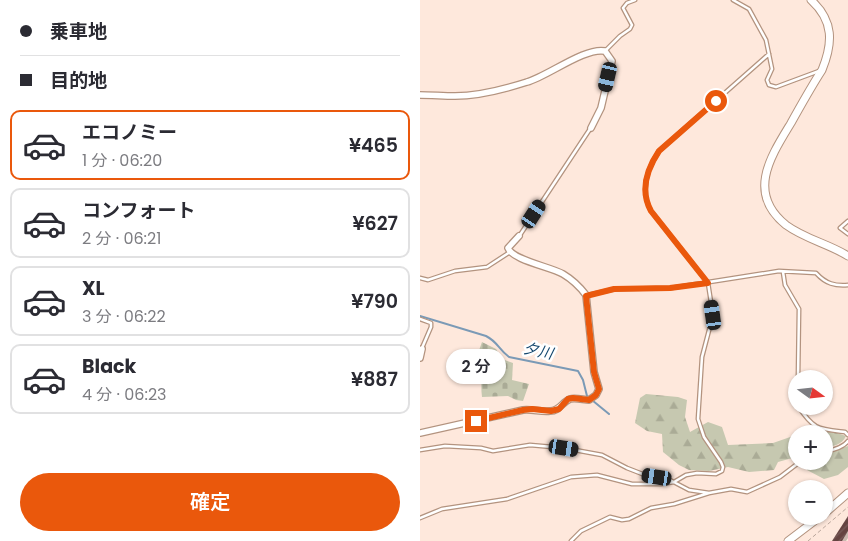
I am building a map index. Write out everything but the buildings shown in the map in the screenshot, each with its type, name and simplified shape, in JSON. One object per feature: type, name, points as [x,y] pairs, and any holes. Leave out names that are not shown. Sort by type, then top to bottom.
[{"type":"street","points":[[812,0],[826,20],[830,33],[830,45],[822,70],[771,157],[765,174],[765,184],[769,203],[787,226],[848,256]]},
{"type":"street","points":[[420,94],[456,96],[508,87],[529,82],[600,50],[606,51],[612,61],[601,108],[590,128]]},
{"type":"street","points":[[420,433],[523,410],[551,411],[559,409],[568,399],[589,400],[596,395],[599,389],[594,372],[586,296],[579,286],[564,275],[516,257],[510,252],[508,248],[519,236]]},
{"type":"street","points":[[420,358],[422,349]]},
{"type":"street","points":[[833,506],[848,494]]},
{"type":"street","points":[[788,541],[809,525]]},
{"type":"lane","points":[[606,51],[620,36],[630,29],[632,25],[623,8],[627,3],[635,0]]},
{"type":"lane","points":[[733,0],[749,9],[764,35],[772,69],[767,80],[769,86],[776,87],[822,70]]},
{"type":"lane","points":[[420,518],[442,510],[507,499],[572,477],[597,475],[632,484],[674,482],[686,475],[697,473],[716,474],[722,471],[723,467],[704,437],[698,419],[702,357],[713,315],[708,283],[646,204],[644,189],[653,161],[659,151],[769,54]]},
{"type":"lane","points":[[519,236],[590,128]]},
{"type":"lane","points":[[848,221],[840,228],[848,234]]},
{"type":"lane","points":[[420,278],[428,280],[455,271],[487,267],[510,252]]},
{"type":"lane","points":[[783,271],[784,285],[799,309],[798,370]]},
{"type":"lane","points":[[586,296],[614,289],[670,288],[783,271],[816,274],[833,286],[848,285]]},
{"type":"lane","points":[[420,319],[431,323],[422,349]]},
{"type":"lane","points":[[805,415],[814,427],[845,432],[848,435]]},
{"type":"lane","points":[[833,449],[847,444],[848,441]]},
{"type":"lane","points":[[420,450],[444,446],[481,448],[493,451],[530,445],[564,448],[602,455],[645,475],[668,479],[689,490],[708,493]]},
{"type":"lane","points":[[571,541],[581,531],[610,517],[622,520],[629,519],[651,508],[674,504],[731,488],[747,492],[780,477],[789,470]]},
{"type":"path","points":[[808,541],[848,507]]},
{"type":"green space","points":[[482,342],[496,349],[502,359],[513,363],[512,380],[529,384],[523,401],[508,396],[482,397],[481,371],[477,356]]},
{"type":"green space","points":[[646,394],[678,397],[687,400],[685,417],[690,432],[708,422],[722,427],[728,445],[773,443],[788,438],[788,459],[778,462],[774,470],[749,472],[728,467],[709,471],[689,470],[679,465],[663,452],[662,434],[647,431],[635,423],[640,398]]},
{"type":"green space","points":[[833,433],[846,436],[840,443],[834,446]]},
{"type":"green space","points":[[848,446],[848,467],[838,475],[824,479],[807,470],[833,470],[833,452]]},
{"type":"waterway","name":"夕川","points":[[420,316],[486,336],[509,357],[578,371],[583,380],[587,396],[609,414]]},
{"type":"route","points":[[476,421],[523,410],[551,411],[559,409],[568,399],[589,400],[596,395],[599,389],[594,372],[586,296],[614,289],[670,288],[694,283],[708,283],[646,204],[644,189],[653,161],[659,151],[716,101]]}]
